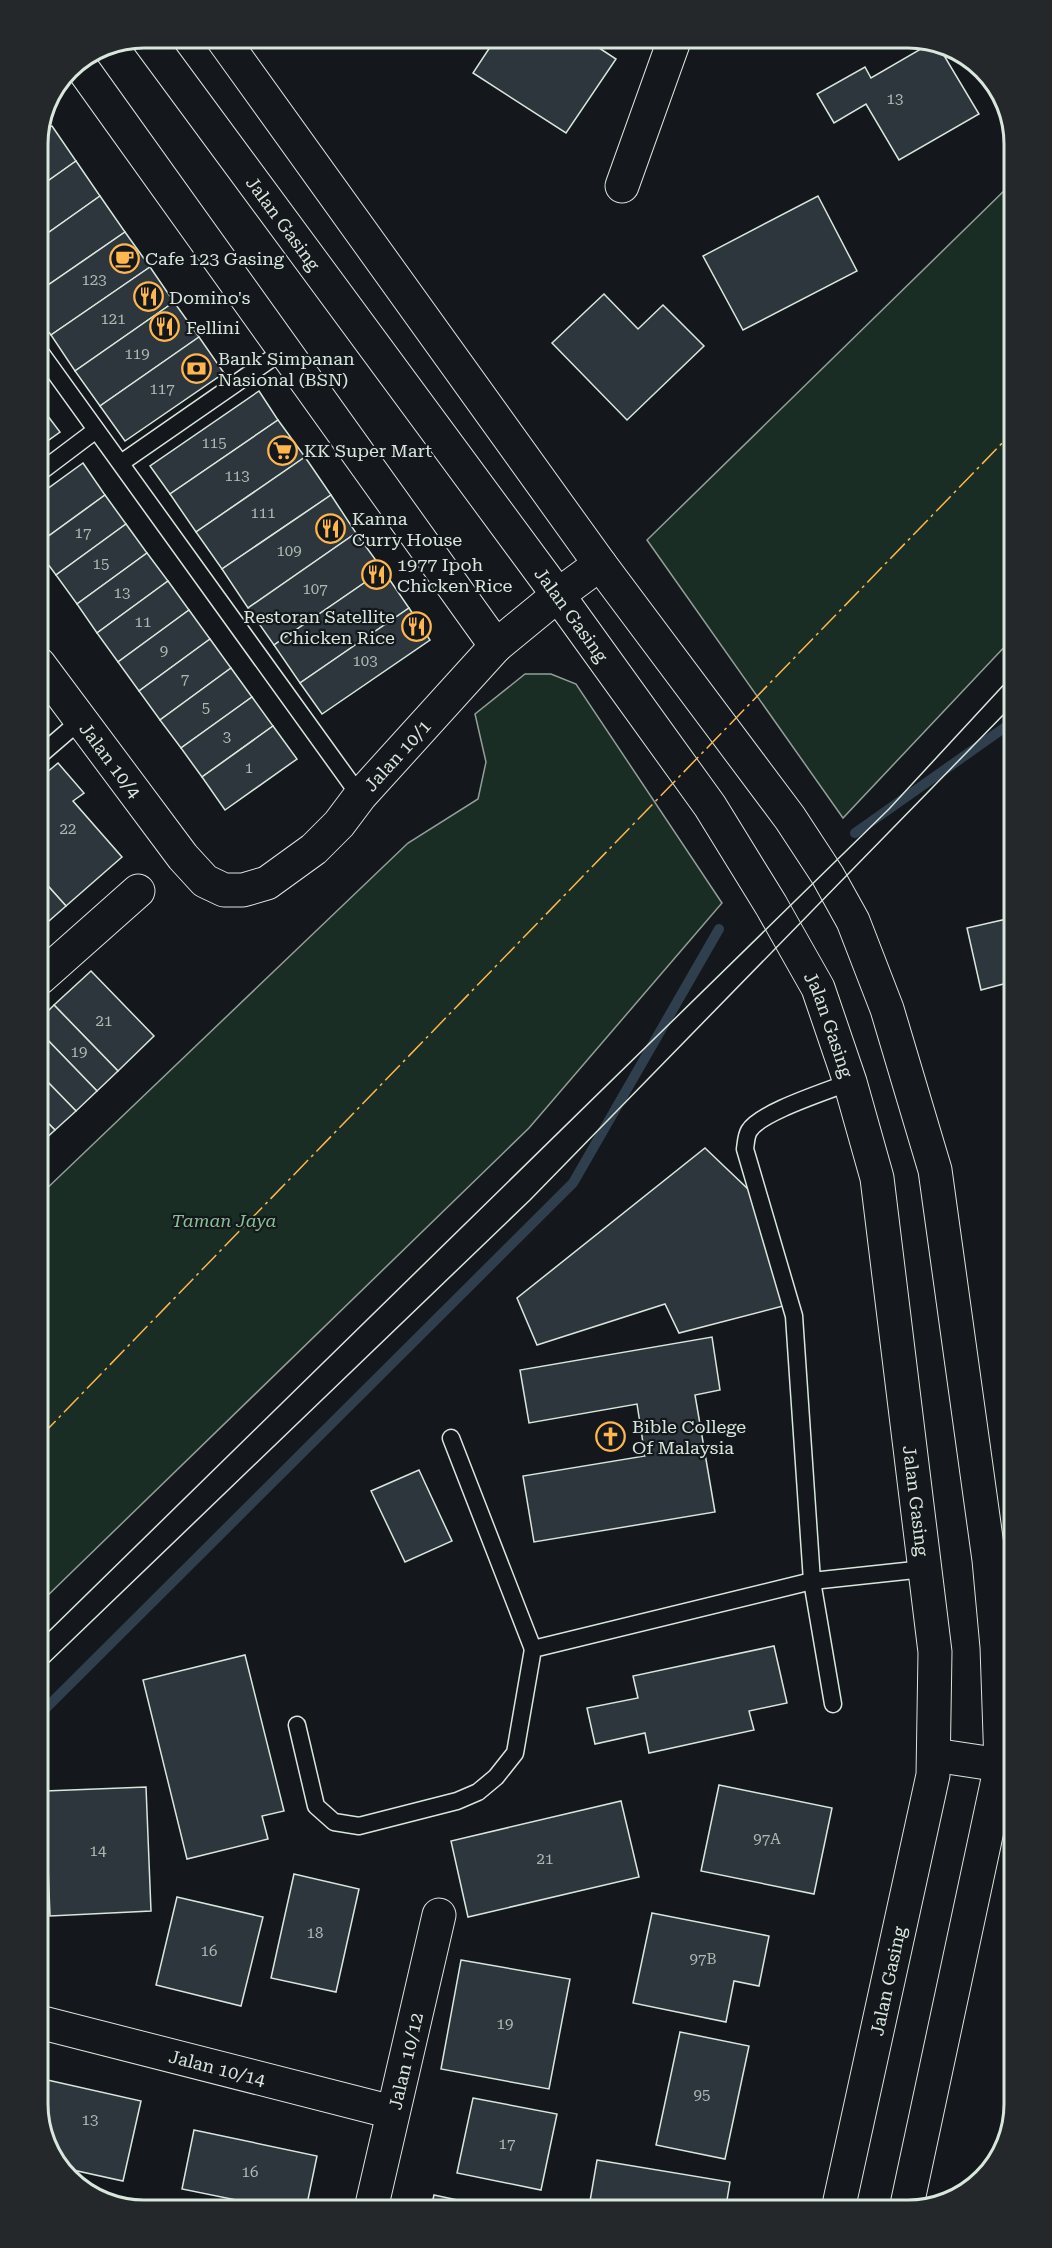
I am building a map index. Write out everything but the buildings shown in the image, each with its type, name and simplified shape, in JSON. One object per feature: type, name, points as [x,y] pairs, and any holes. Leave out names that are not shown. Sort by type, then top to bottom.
[{"type":"main road","name":"Jalan Gasing","points":[[154,48],[558,595],[710,806],[771,905],[818,988],[850,1082],[877,1178],[935,1652],[933,1775],[840,2200]]},
{"type":"main road","points":[[229,48],[600,564],[790,818],[853,921],[887,1009],[935,1170],[989,1560],[1004,1730]]},
{"type":"main road","points":[[622,186],[671,48]]},
{"type":"main road","points":[[84,70],[496,646]]},
{"type":"main road","name":"Jalan 10/1","points":[[183,857],[206,881],[224,890],[243,890],[267,883],[314,849],[339,825],[360,796],[496,646],[600,564]]},
{"type":"main road","name":"Jalan 10/4","points":[[48,676],[183,857]]},
{"type":"main road","points":[[48,971],[138,891]]},
{"type":"main road","points":[[934,1755],[1004,1766]]},
{"type":"main road","points":[[908,2200],[1004,1779]]},
{"type":"main road","name":"Jalan 10/12","points":[[372,2200],[439,1915]]},
{"type":"main road","name":"Jalan 10/14","points":[[48,2024],[392,2112]]},
{"type":"lane","points":[[121,463],[284,350]]},
{"type":"lane","points":[[48,363],[360,796]]},
{"type":"lane","points":[[48,466],[96,430]]},
{"type":"lane","points":[[48,748],[82,719]]},
{"type":"lane","points":[[833,1704],[812,1581],[794,1316],[745,1149],[749,1131],[758,1121],[791,1105],[850,1082]]},
{"type":"lane","points":[[297,1725],[316,1806],[334,1822],[359,1826],[457,1801],[477,1792],[496,1777],[515,1753],[533,1649],[451,1438]]},
{"type":"lane","points":[[533,1649],[812,1581],[924,1569]]},
{"type":"green space","points":[[1004,191],[1004,647],[843,818],[647,540]]},
{"type":"green space","name":"Taman Jaya","points":[[525,674],[551,674],[576,684],[722,903],[529,1128],[48,1595],[48,1187],[408,843],[478,799],[486,762],[475,714]]},
{"type":"waterway","points":[[855,833],[1004,728]]},
{"type":"waterway","points":[[48,1706],[573,1183],[719,929]]},
{"type":"tram line","points":[[48,1632],[889,809],[1004,684]]},
{"type":"tram line","points":[[48,1663],[530,1200],[1004,714]]},
{"type":"power","points":[[48,1429],[1004,441]]},
{"type":"place","name":"Cafe 123 Gasing","points":[[124,258]]},
{"type":"place","name":"Domino's","points":[[148,297]]},
{"type":"place","name":"Fellini","points":[[165,327]]},
{"type":"place","name":"Bank Simpanan Nasional (BSN)","points":[[197,368]]},
{"type":"place","name":"KK Super Mart","points":[[283,450]]},
{"type":"place","name":"Kanna Curry House","points":[[331,528]]},
{"type":"place","name":"1977 Ipoh Chicken Rice","points":[[376,574]]},
{"type":"place","name":"Restoran Satellite Chicken Rice","points":[[416,626]]},
{"type":"place","name":"Bible College Of Malaysia","points":[[611,1436]]}]
